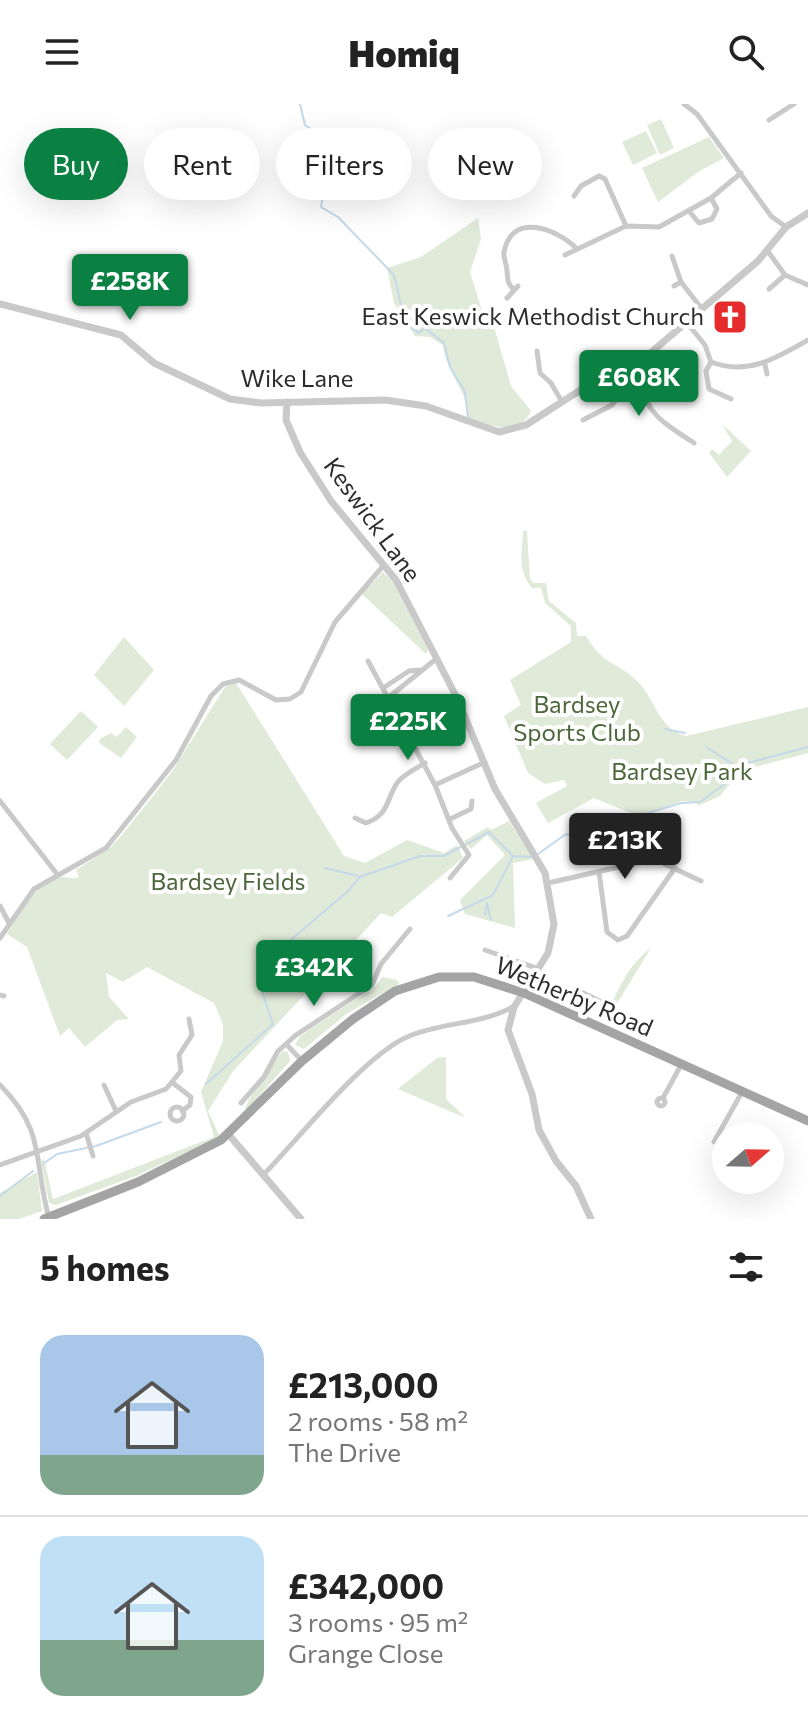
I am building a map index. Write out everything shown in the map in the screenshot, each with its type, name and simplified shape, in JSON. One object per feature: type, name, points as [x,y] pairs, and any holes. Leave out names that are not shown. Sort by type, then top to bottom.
[{"type":"main road","name":"Wetherby Road","points":[[47,1218],[138,1182],[229,1135],[302,1061],[375,1003],[425,980],[474,977],[524,993],[808,1121]]},
{"type":"street","points":[[684,104],[697,114],[771,216],[786,227]]},
{"type":"street","points":[[769,120],[794,104]]},
{"type":"street","points":[[565,255],[626,226],[659,227],[711,198],[741,173]]},
{"type":"street","points":[[574,196],[580,184],[599,176],[605,179],[626,226]]},
{"type":"street","points":[[689,211],[699,223],[712,219],[717,209],[711,198]]},
{"type":"street","name":"Wike Lane","points":[[0,304],[113,331],[130,340],[154,363],[219,395],[240,401],[385,400],[426,406],[491,431],[514,429],[606,376],[641,361],[703,310],[767,250],[786,227],[808,213]]},
{"type":"street","points":[[507,298],[516,287],[507,280],[503,254],[516,233],[530,226],[543,226],[564,235],[576,248]]},
{"type":"street","points":[[767,250],[785,275],[808,285]]},
{"type":"street","points":[[672,256],[681,282],[703,310]]},
{"type":"street","points":[[769,289],[785,275]]},
{"type":"street","points":[[674,286],[681,282]]},
{"type":"street","points":[[687,323],[705,345],[711,362],[723,367],[765,365],[808,340]]},
{"type":"street","points":[[537,349],[540,373],[551,383],[562,402]]},
{"type":"street","points":[[641,361],[645,403],[660,421],[694,443]]},
{"type":"street","points":[[711,362],[706,371],[709,389],[731,399]]},
{"type":"street","points":[[765,365],[767,374]]},
{"type":"street","points":[[583,420],[616,399],[606,376]]},
{"type":"street","points":[[285,416],[287,402]]},
{"type":"street","name":"Keswick Lane","points":[[270,403],[285,416],[317,480],[384,564],[457,698],[483,763],[548,883],[554,924],[548,953],[514,1007]]},
{"type":"street","points":[[613,403],[620,409]]},
{"type":"street","points":[[0,938],[34,889],[106,848],[176,760],[211,696],[223,684],[239,680],[276,700],[290,699],[301,692],[335,622],[384,564]]},
{"type":"street","points":[[389,697],[436,659]]},
{"type":"street","points":[[368,661],[425,763],[468,858],[450,878]]},
{"type":"street","points":[[383,688],[409,671],[419,670]]},
{"type":"street","points":[[355,818],[366,823],[378,818],[389,806],[401,778],[425,763]]},
{"type":"street","points":[[435,785],[483,763]]},
{"type":"street","points":[[0,801],[57,874]]},
{"type":"street","points":[[450,819],[471,809],[472,801]]},
{"type":"street","points":[[548,883],[654,859],[701,881]]},
{"type":"street","points":[[599,872],[607,932],[618,940],[627,936],[675,868]]},
{"type":"street","points":[[0,906],[9,923]]},
{"type":"street","points":[[241,1103],[264,1077],[278,1051],[288,1046],[296,1035],[372,985],[381,964],[410,929]]},
{"type":"street","points":[[485,950],[539,969]]},
{"type":"street","points":[[577,990],[608,1005]]},
{"type":"street","points":[[583,1020],[593,998]]},
{"type":"street","points":[[265,1173],[386,1049],[419,1032],[482,1020],[514,1007]]},
{"type":"street","points":[[514,1007],[508,1030],[532,1094],[539,1130],[556,1161],[576,1186],[591,1219]]},
{"type":"street","points":[[0,1165],[88,1136],[116,1111],[173,1083],[181,1071],[179,1055],[191,1039],[189,1019]]},
{"type":"street","points":[[288,1046],[302,1061]]},
{"type":"street","points":[[663,1098],[681,1065]]},
{"type":"street","points":[[173,1083],[191,1097],[188,1108],[182,1111]]},
{"type":"street","points":[[0,1085],[28,1117],[38,1150],[47,1218]]},
{"type":"street","points":[[104,1085],[116,1111]]},
{"type":"street","points":[[725,1122],[742,1092]]},
{"type":"street","points":[[229,1135],[265,1173],[301,1219]]},
{"type":"street","points":[[88,1136],[92,1153]]},
{"type":"green space","points":[[661,119],[674,148],[660,155],[647,125]]},
{"type":"green space","points":[[646,131],[657,153],[633,165],[622,142]]},
{"type":"green space","points":[[709,137],[724,158],[698,172],[658,202],[642,168]]},
{"type":"green space","points":[[478,218],[481,239],[470,272],[485,320],[495,330],[511,386],[531,411],[526,419],[511,427],[484,424],[467,417],[465,399],[448,365],[443,345],[430,337],[415,336],[394,303],[387,268],[421,257]]},
{"type":"green space","points":[[722,424],[751,451],[727,477],[709,453],[712,449],[719,455],[732,441]]},
{"type":"green space","points":[[523,531],[527,531],[530,579],[534,583],[546,583],[549,601],[576,623],[577,636],[586,636],[605,658],[637,681],[669,727],[686,736],[808,707],[808,753],[740,771],[720,796],[698,806],[696,802],[682,801],[638,816],[594,798],[548,823],[536,803],[567,786],[564,780],[545,784],[528,773],[504,716],[521,705],[510,680],[571,642],[571,626],[545,603],[541,588],[532,588],[527,582],[522,561]]},
{"type":"green space","points":[[383,572],[393,582],[428,650],[426,654],[362,594]]},
{"type":"green space","points":[[124,637],[154,670],[124,706],[94,675]]},
{"type":"green space","name":"Bardsey Fields","points":[[236,683],[344,856],[365,863],[407,840],[444,853],[457,845],[463,858],[392,917],[381,913],[233,1071],[208,1111],[220,1137],[136,1176],[56,1205],[49,1203],[41,1161],[44,1159],[53,1199],[214,1137],[201,1092],[223,1041],[223,1024],[214,1003],[147,967],[123,982],[106,973],[109,997],[129,1019],[117,1020],[85,1047],[69,1028],[60,1036],[27,947],[7,934],[29,900],[43,885],[60,877],[79,877],[76,870],[110,848],[122,835],[171,773],[225,687]]},
{"type":"green space","points":[[81,711],[98,727],[67,760],[50,744]]},
{"type":"green space","points":[[126,727],[137,737],[121,758],[99,743],[100,739],[111,733],[117,737]]},
{"type":"green space","points":[[509,821],[533,859],[513,863],[515,928],[465,914],[460,900],[505,855],[487,835],[471,849],[464,841],[488,827],[491,830]]},
{"type":"green space","points":[[651,948],[608,1018],[606,1017],[629,971]]},
{"type":"green space","points":[[382,977],[397,980],[399,984],[346,1014],[304,1049],[295,1045],[300,1036],[376,986]]},
{"type":"green space","points":[[282,1051],[288,1052],[290,1061],[245,1112],[254,1092]]},
{"type":"green space","points":[[446,1057],[446,1099],[466,1118],[398,1089],[437,1058]]},
{"type":"green space","points":[[37,1172],[42,1211],[19,1219],[0,1219],[0,1193]]},
{"type":"waterway","points":[[300,104],[305,125],[315,133],[326,151],[328,161],[321,207],[338,217],[393,274],[403,315],[412,328],[419,333],[425,328],[444,343],[450,367],[465,392],[468,418]]},
{"type":"waterway","points":[[665,729],[685,733]]},
{"type":"waterway","points":[[706,747],[736,766],[808,747]]},
{"type":"waterway","points":[[538,854],[566,834],[602,842],[608,829],[618,827],[625,820],[681,803],[700,802],[725,784],[736,766]]},
{"type":"waterway","points":[[206,1084],[273,1024],[263,994],[265,962],[347,892],[360,877],[420,856],[444,856],[489,832],[513,856],[532,857]]},
{"type":"waterway","points":[[448,916],[493,895],[513,856]]},
{"type":"waterway","points":[[325,868],[358,876]]},
{"type":"waterway","points":[[487,903],[491,920]]},
{"type":"waterway","points":[[485,915],[487,904]]},
{"type":"waterway","points":[[43,1164],[57,1154],[96,1146],[161,1122]]},
{"type":"waterway","points":[[0,1196],[33,1171]]},
{"type":"place","name":"East Keswick Methodist Church","points":[[730,317]]},
{"type":"park label","name":"Bardsey Sports Club","points":[[577,719]]},
{"type":"park label","name":"Bardsey Park","points":[[682,772]]}]
